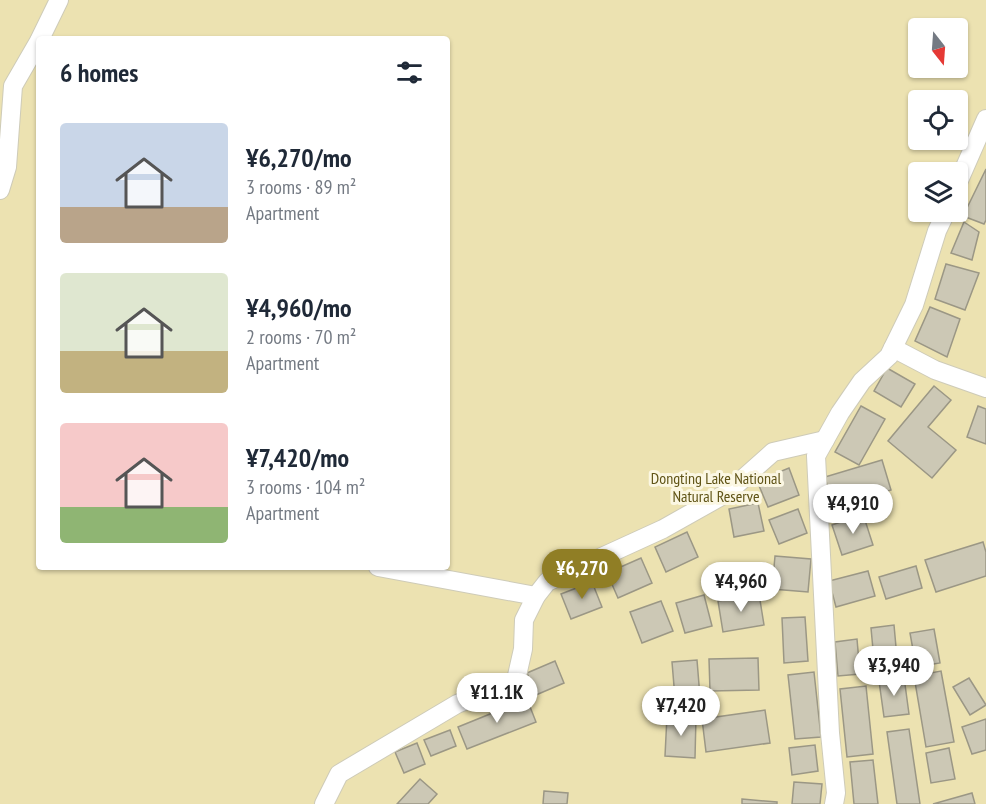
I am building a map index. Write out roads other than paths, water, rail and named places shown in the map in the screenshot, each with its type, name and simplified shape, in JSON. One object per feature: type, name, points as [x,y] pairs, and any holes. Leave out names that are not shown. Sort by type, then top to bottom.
[{"type":"street","points":[[41,36],[59,0]]},
{"type":"street","points":[[0,190],[7,166],[13,86],[36,45]]},
{"type":"street","points":[[967,162],[986,119]]},
{"type":"street","points":[[834,804],[836,793],[830,733],[816,456],[840,413],[862,381],[889,356],[914,305],[941,222]]},
{"type":"street","points":[[893,348],[935,370],[986,388]]},
{"type":"street","points":[[324,804],[339,774],[457,704],[516,680],[524,649],[524,620],[536,596],[547,582],[663,529],[727,493],[773,452],[825,440]]},
{"type":"street","points":[[394,570],[536,596]]},
{"type":"park label","name":"Dongting Lake National Natural Reserve","points":[[716,487]]}]
